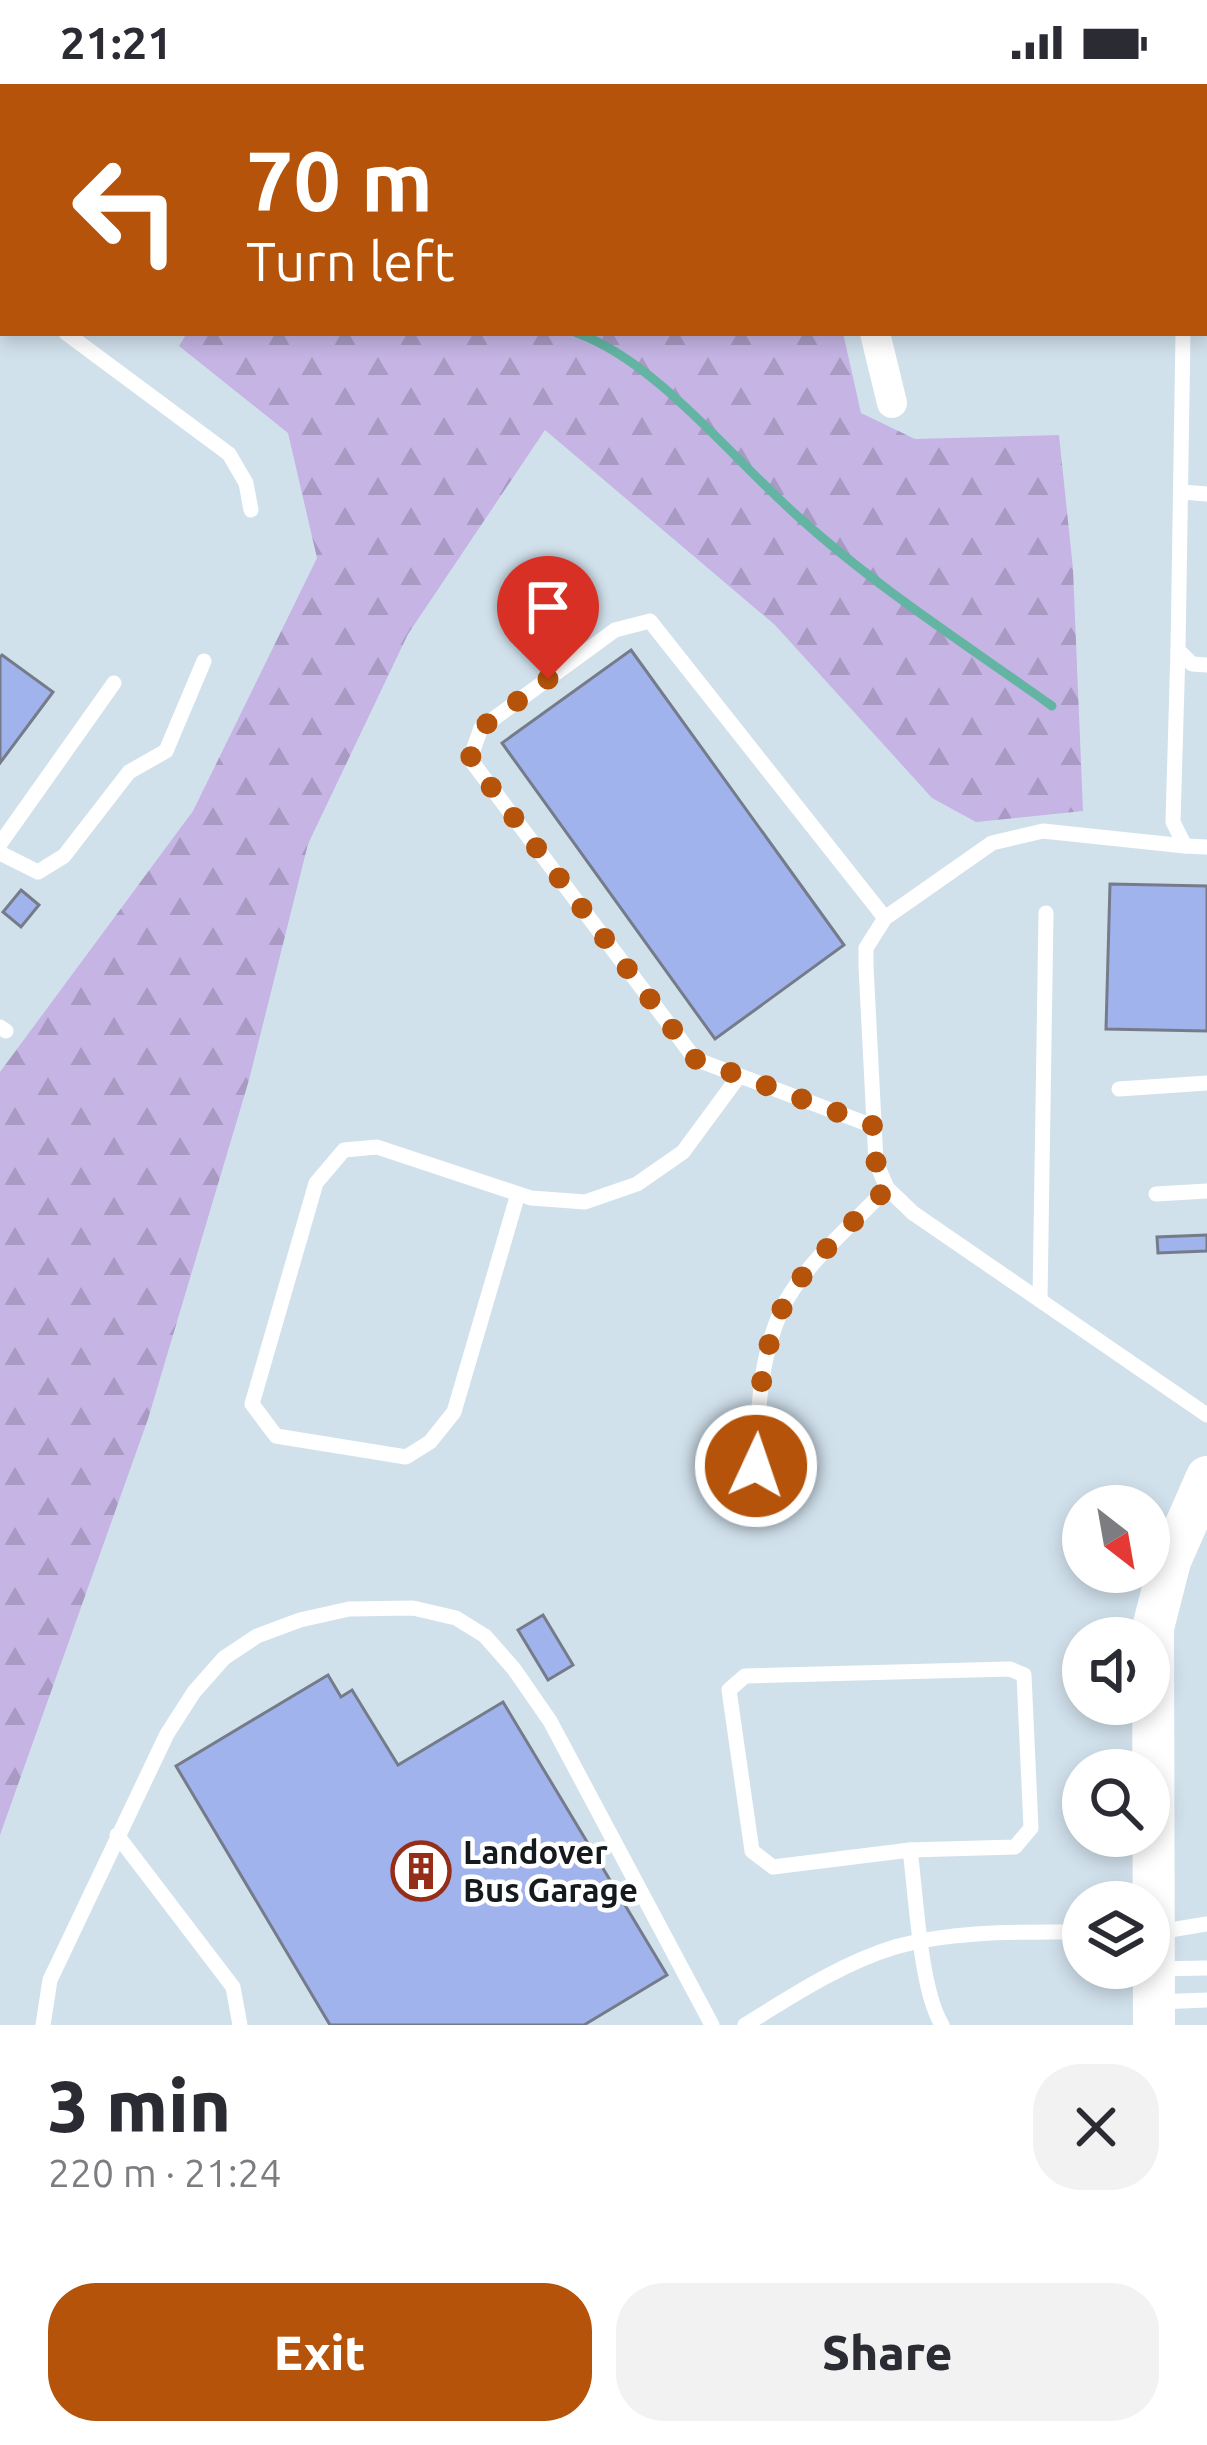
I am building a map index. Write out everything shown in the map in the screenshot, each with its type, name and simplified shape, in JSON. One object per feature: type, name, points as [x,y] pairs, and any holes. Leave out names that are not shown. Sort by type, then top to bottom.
[{"type":"main road","points":[[1153,1881],[1153,1628],[1170,1561],[1207,1477]]},
{"type":"street","points":[[876,336],[892,403]]},
{"type":"lane","points":[[70,336],[230,454],[246,483],[251,510]]},
{"type":"lane","points":[[1183,336],[1173,822],[1185,846]]},
{"type":"lane","points":[[1183,492],[1207,494]]},
{"type":"lane","points":[[874,1126],[695,1059],[470,759],[481,728],[615,630],[650,621],[885,918]]},
{"type":"lane","points":[[1178,650],[1192,664],[1207,665]]},
{"type":"lane","points":[[114,682],[0,848],[38,872],[64,856],[129,772],[166,751],[204,662]]},
{"type":"lane","points":[[1207,847],[1043,831],[1009,838],[964,860],[885,918],[866,948],[876,1162],[887,1188],[913,1213],[1207,1415]]},
{"type":"lane","points":[[1040,1300],[1046,913]]},
{"type":"lane","points":[[518,1194],[454,1412],[430,1442],[406,1457],[276,1436],[252,1404],[316,1183],[344,1150],[377,1147],[518,1194],[585,1202],[637,1184],[683,1152],[739,1076]]},
{"type":"lane","points":[[1119,1088],[1207,1083]]},
{"type":"lane","points":[[756,1466],[760,1381],[782,1308],[801,1280],[887,1188]]},
{"type":"lane","points":[[1156,1193],[1207,1191]]},
{"type":"lane","points":[[43,2025],[50,1980],[167,1733],[224,1658],[256,1636],[300,1620],[349,1609],[413,1608],[456,1618],[485,1636],[514,1669],[550,1721],[712,2025]]},
{"type":"lane","points":[[1010,1669],[1024,1675],[1031,1828],[1015,1846],[910,1850],[772,1867],[752,1852],[729,1690],[745,1676],[1010,1669]]},
{"type":"lane","points":[[118,1835],[233,1987],[240,2025]]},
{"type":"lane","points":[[910,1850],[935,2014],[942,2025]]},
{"type":"lane","points":[[1170,1957],[1207,1924]]},
{"type":"lane","points":[[745,2025],[838,1971],[893,1948],[994,1934],[1062,1932]]},
{"type":"lane","points":[[1170,1971],[1207,1968]]},
{"type":"lane","points":[[1170,1981],[1207,2000]]},
{"type":"green space","points":[[185,336],[844,336],[861,413],[915,439],[1059,435],[1073,569],[1083,811],[976,822],[932,798],[775,625],[545,430],[408,634],[308,844],[249,1080],[148,1419],[0,1835],[0,1072],[193,811],[317,558],[288,433],[179,346]]},
{"type":"building","points":[[631,650],[844,945],[715,1039],[502,743]]},
{"type":"building","points":[[0,657],[53,692],[0,763]]},
{"type":"building","points":[[1110,884],[1207,886],[1207,1031],[1106,1029]]},
{"type":"building","points":[[21,890],[39,905],[21,927],[3,912]]},
{"type":"building","points":[[1207,1235],[1207,1251],[1158,1253],[1157,1237]]},
{"type":"building","points":[[543,1615],[573,1665],[548,1680],[518,1630]]},
{"type":"building","name":"Landover Bus Garage","points":[[328,1675],[341,1697],[352,1690],[398,1765],[503,1702],[667,1975],[584,2025],[330,2025],[176,1766]]},
{"type":"waterway","points":[[583,336],[637,366],[666,390],[777,497],[862,570],[1052,706]]},
{"type":"place","name":"Landover Bus Garage","points":[[421,1871]]},
{"type":"route","points":[[548,679],[481,728],[470,759],[695,1059],[874,1126],[876,1162],[887,1188],[801,1280],[782,1308],[760,1381],[756,1466]]}]
